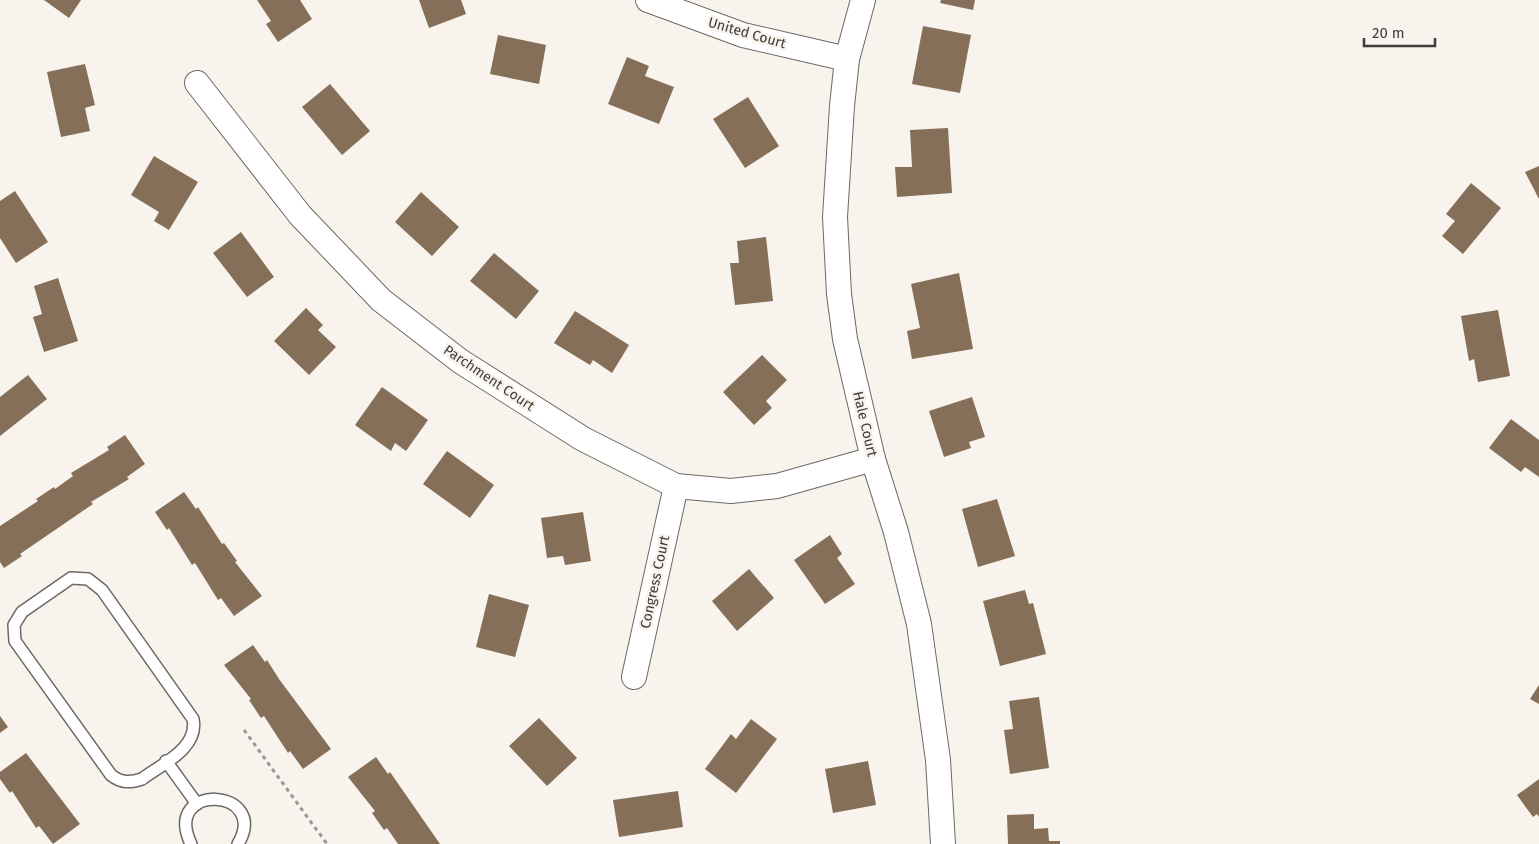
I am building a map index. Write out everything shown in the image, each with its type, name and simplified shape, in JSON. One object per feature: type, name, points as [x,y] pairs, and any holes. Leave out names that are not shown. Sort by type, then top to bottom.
[{"type":"street","name":"United Court","points":[[648,0],[743,35],[847,59]]},
{"type":"street","name":"Hale Court","points":[[863,0],[847,59],[842,106],[835,217],[839,294],[845,338],[873,459],[896,532],[919,624],[938,760],[943,844]]},
{"type":"street","name":"Parchment Court","points":[[197,82],[300,214],[381,300],[460,361],[583,439],[676,486],[731,491],[777,486],[873,459]]},
{"type":"street","name":"Congress Court","points":[[634,677],[676,486]]},
{"type":"lane","points":[[71,578],[88,579],[96,584],[193,720],[195,727],[191,742],[166,762],[134,782],[118,780],[112,775],[15,641],[14,625],[22,612],[71,578]]},
{"type":"lane","points":[[166,762],[197,804]]},
{"type":"lane","points":[[190,844],[185,827],[187,818],[197,804],[214,798],[232,804],[243,820],[244,829],[238,844]]},
{"type":"path","points":[[244,730],[327,844]]},
{"type":"building","points":[[44,0],[81,0],[69,18]]},
{"type":"building","points":[[257,0],[300,0],[312,19],[278,42],[266,24],[271,21]]},
{"type":"building","points":[[419,0],[461,0],[466,14],[429,28]]},
{"type":"building","points":[[941,0],[975,0],[973,10],[940,3]]},
{"type":"building","points":[[923,26],[971,35],[960,93],[912,84]]},
{"type":"building","points":[[498,35],[546,45],[539,84],[490,74]]},
{"type":"building","points":[[627,57],[649,66],[645,76],[674,87],[659,124],[608,104]]},
{"type":"building","points":[[85,64],[95,105],[85,108],[90,131],[61,137],[47,72]]},
{"type":"building","points":[[330,84],[370,131],[342,155],[302,107]]},
{"type":"building","points":[[748,97],[779,146],[745,168],[713,119]]},
{"type":"building","points":[[948,128],[952,193],[897,197],[895,167],[912,167],[910,130]]},
{"type":"building","points":[[154,156],[198,182],[169,230],[154,221],[159,212],[131,195]]},
{"type":"building","points":[[1539,166],[1539,199],[1525,172]]},
{"type":"building","points":[[1471,183],[1501,208],[1463,254],[1442,236],[1455,221],[1446,214]]},
{"type":"building","points":[[15,191],[48,242],[16,263],[0,238],[0,201]]},
{"type":"building","points":[[421,192],[459,227],[432,256],[395,222]]},
{"type":"building","points":[[241,232],[274,277],[247,297],[213,253]]},
{"type":"building","points":[[766,237],[773,301],[735,305],[730,263],[739,263],[737,241]]},
{"type":"building","points":[[494,253],[539,291],[516,319],[470,281]]},
{"type":"building","points":[[959,273],[973,349],[912,359],[907,331],[920,328],[911,284]]},
{"type":"building","points":[[58,278],[78,341],[44,352],[33,317],[42,314],[34,286]]},
{"type":"building","points":[[306,308],[323,325],[318,330],[336,347],[309,375],[274,341]]},
{"type":"building","points":[[1498,310],[1510,376],[1478,382],[1474,359],[1469,361],[1461,316]]},
{"type":"building","points":[[575,311],[629,345],[612,373],[593,360],[590,365],[554,343]]},
{"type":"building","points":[[762,355],[787,380],[766,401],[772,408],[754,425],[723,392]]},
{"type":"building","points":[[28,375],[47,399],[0,436],[0,397]]},
{"type":"building","points":[[382,387],[428,420],[406,451],[395,443],[391,451],[355,425]]},
{"type":"building","points":[[972,397],[985,437],[969,442],[971,448],[944,457],[929,411]]},
{"type":"building","points":[[1511,419],[1539,440],[1539,477],[1525,467],[1521,472],[1489,448]]},
{"type":"building","points":[[125,435],[145,464],[127,477],[129,479],[91,502],[93,504],[20,554],[22,556],[4,568],[0,562],[0,526],[38,501],[36,499],[54,487],[55,489],[73,476],[71,473],[109,450],[107,447]]},
{"type":"building","points":[[447,451],[494,485],[470,518],[423,484]]},
{"type":"building","points":[[184,492],[196,509],[198,507],[222,544],[224,543],[237,561],[235,562],[262,596],[234,616],[221,598],[218,600],[195,563],[192,565],[169,528],[167,530],[155,512]]},
{"type":"building","points":[[997,499],[1015,556],[978,567],[962,509]]},
{"type":"building","points":[[583,512],[591,561],[565,565],[563,556],[547,558],[541,518]]},
{"type":"building","points":[[830,535],[842,554],[837,558],[855,584],[825,604],[794,560]]},
{"type":"building","points":[[749,569],[774,598],[737,631],[712,601]]},
{"type":"building","points":[[1025,590],[1029,604],[1033,603],[1046,654],[1000,666],[983,601]]},
{"type":"building","points":[[489,594],[529,605],[515,657],[476,647]]},
{"type":"building","points":[[253,645],[265,662],[267,660],[331,749],[303,769],[290,751],[288,753],[264,716],[261,718],[249,700],[251,699],[224,665]]},
{"type":"building","points":[[1539,685],[1539,704],[1530,699]]},
{"type":"building","points":[[1039,697],[1049,768],[1010,774],[1004,730],[1013,729],[1009,701]]},
{"type":"building","points":[[0,716],[8,727],[0,733]]},
{"type":"building","points":[[539,718],[577,758],[547,786],[509,746]]},
{"type":"building","points":[[751,719],[777,739],[736,793],[705,769],[731,734],[736,739]]},
{"type":"building","points":[[26,753],[80,824],[53,844],[39,826],[36,828],[12,791],[10,793],[0,779],[0,772]]},
{"type":"building","points":[[376,757],[388,774],[390,772],[440,844],[398,844],[387,828],[384,830],[372,813],[375,811],[348,777]]},
{"type":"building","points":[[868,761],[876,805],[833,813],[825,769]]},
{"type":"building","points":[[1539,779],[1539,817],[1537,814],[1533,817],[1517,795]]},
{"type":"building","points":[[678,791],[683,827],[619,837],[613,800]]},
{"type":"building","points":[[1034,814],[1034,829],[1048,828],[1049,841],[1060,841],[1060,844],[1008,844],[1007,815]]}]
